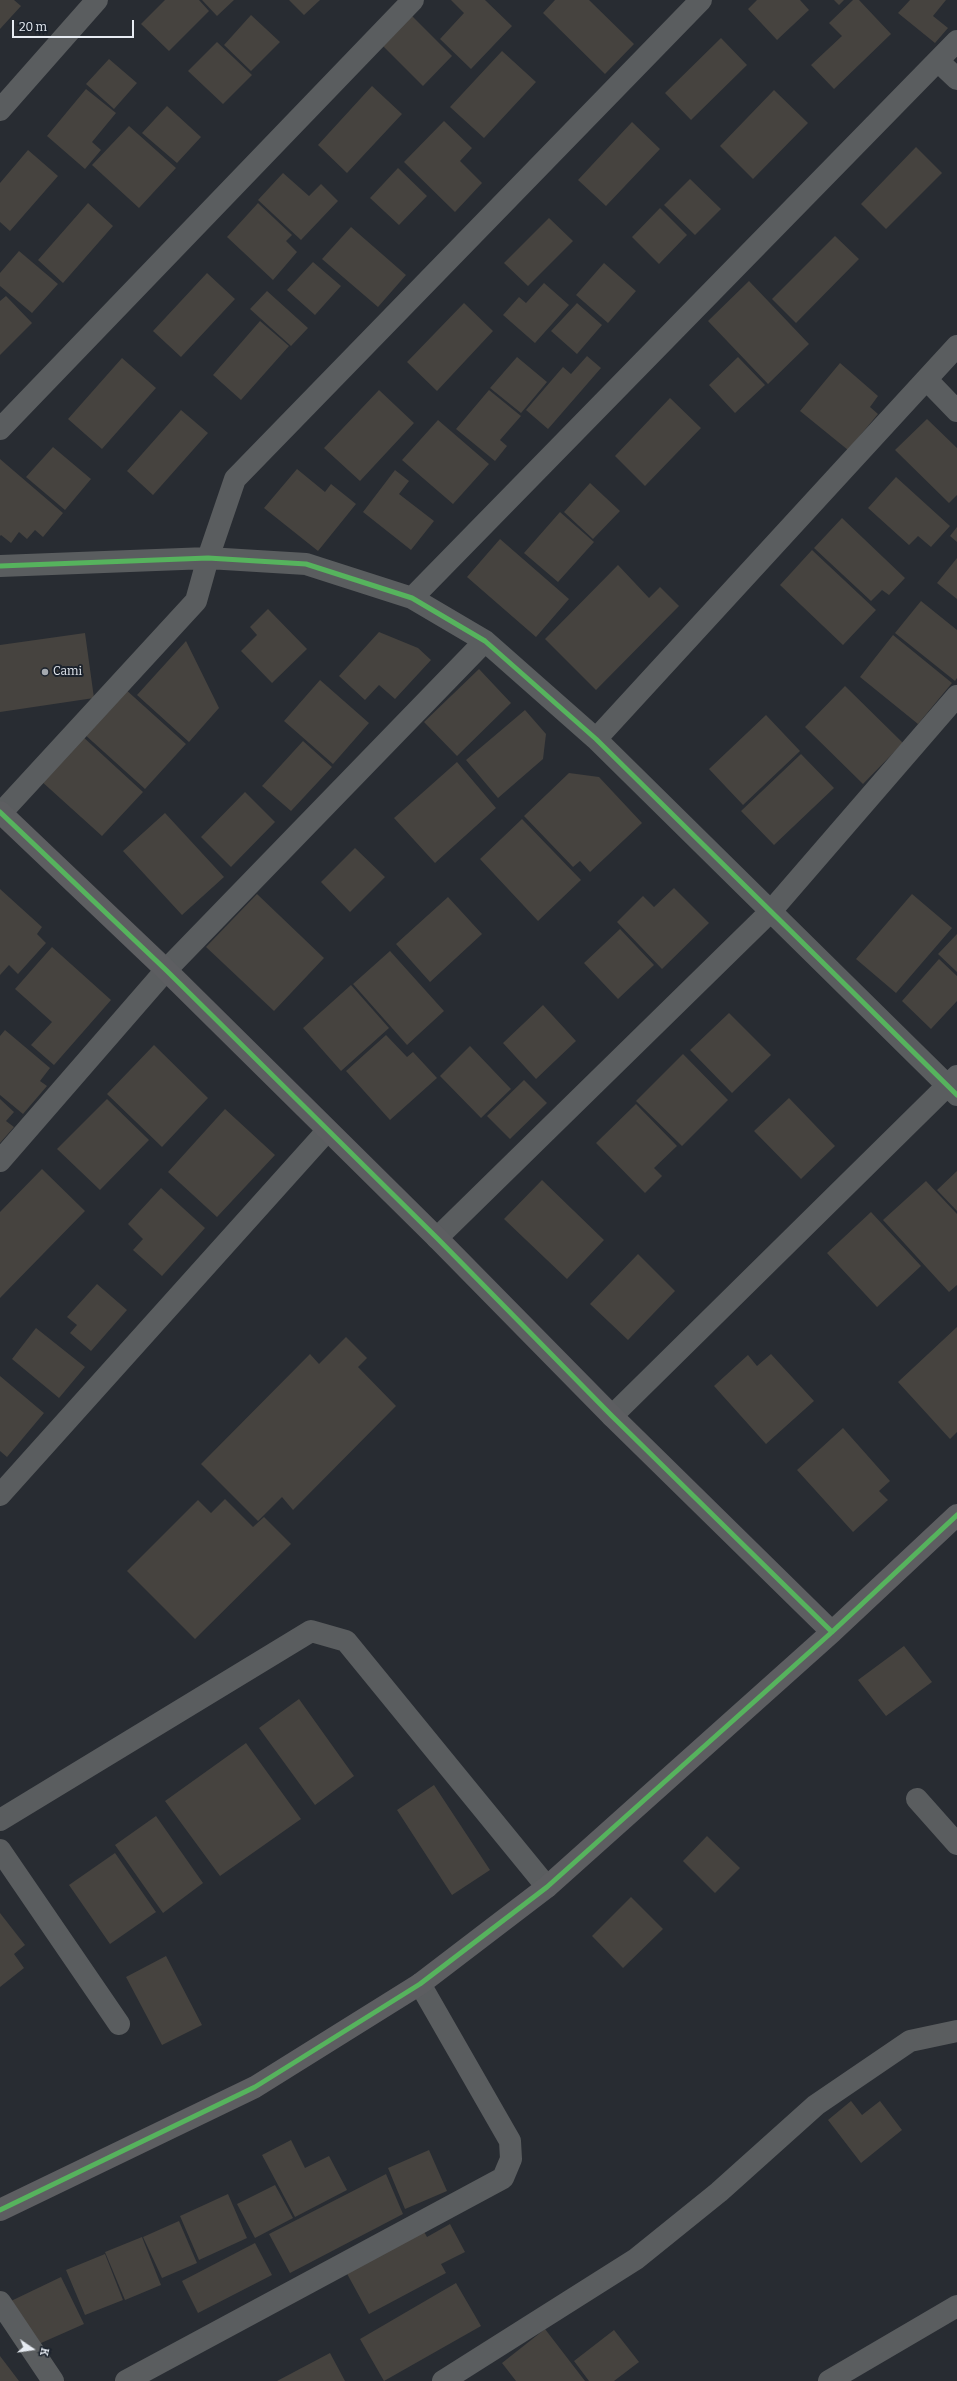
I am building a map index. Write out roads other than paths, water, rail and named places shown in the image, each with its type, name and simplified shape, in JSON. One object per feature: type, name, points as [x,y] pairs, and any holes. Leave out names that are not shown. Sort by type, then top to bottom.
[{"type":"street","points":[[0,110],[97,0]]},
{"type":"street","points":[[0,429],[413,0]]},
{"type":"street","points":[[701,0],[235,479],[208,558],[196,601],[0,813],[166,970],[327,1131],[437,1238],[612,1416],[832,1632]]},
{"type":"street","points":[[412,598],[957,41]]},
{"type":"street","points":[[938,61],[957,79]]},
{"type":"street","points":[[596,739],[957,346]]},
{"type":"street","points":[[927,380],[957,411]]},
{"type":"street","points":[[0,566],[208,558],[306,564],[412,598],[484,641],[596,739],[771,911],[954,1086],[612,1416]]},
{"type":"street","points":[[0,1161],[166,970],[484,641]]},
{"type":"street","points":[[437,1238],[771,911],[957,696]]},
{"type":"street","points":[[0,1495],[327,1131]]},
{"type":"street","points":[[0,2210],[255,2087],[420,1984],[547,1887],[832,1632],[957,1515]]},
{"type":"street","points":[[0,1820],[311,1631],[346,1641],[547,1887]]},
{"type":"street","points":[[917,1799],[957,1844]]},
{"type":"street","points":[[0,1850],[119,2024]]},
{"type":"street","points":[[126,2381],[502,2178],[511,2159],[510,2141],[420,1984]]},
{"type":"street","points":[[443,2381],[636,2259],[719,2192],[816,2105],[910,2041],[957,2031]]},
{"type":"street","points":[[0,2302],[53,2381]]},
{"type":"street","points":[[829,2381],[957,2306]]},
{"type":"place","name":"Cami","points":[[45,672]]}]
